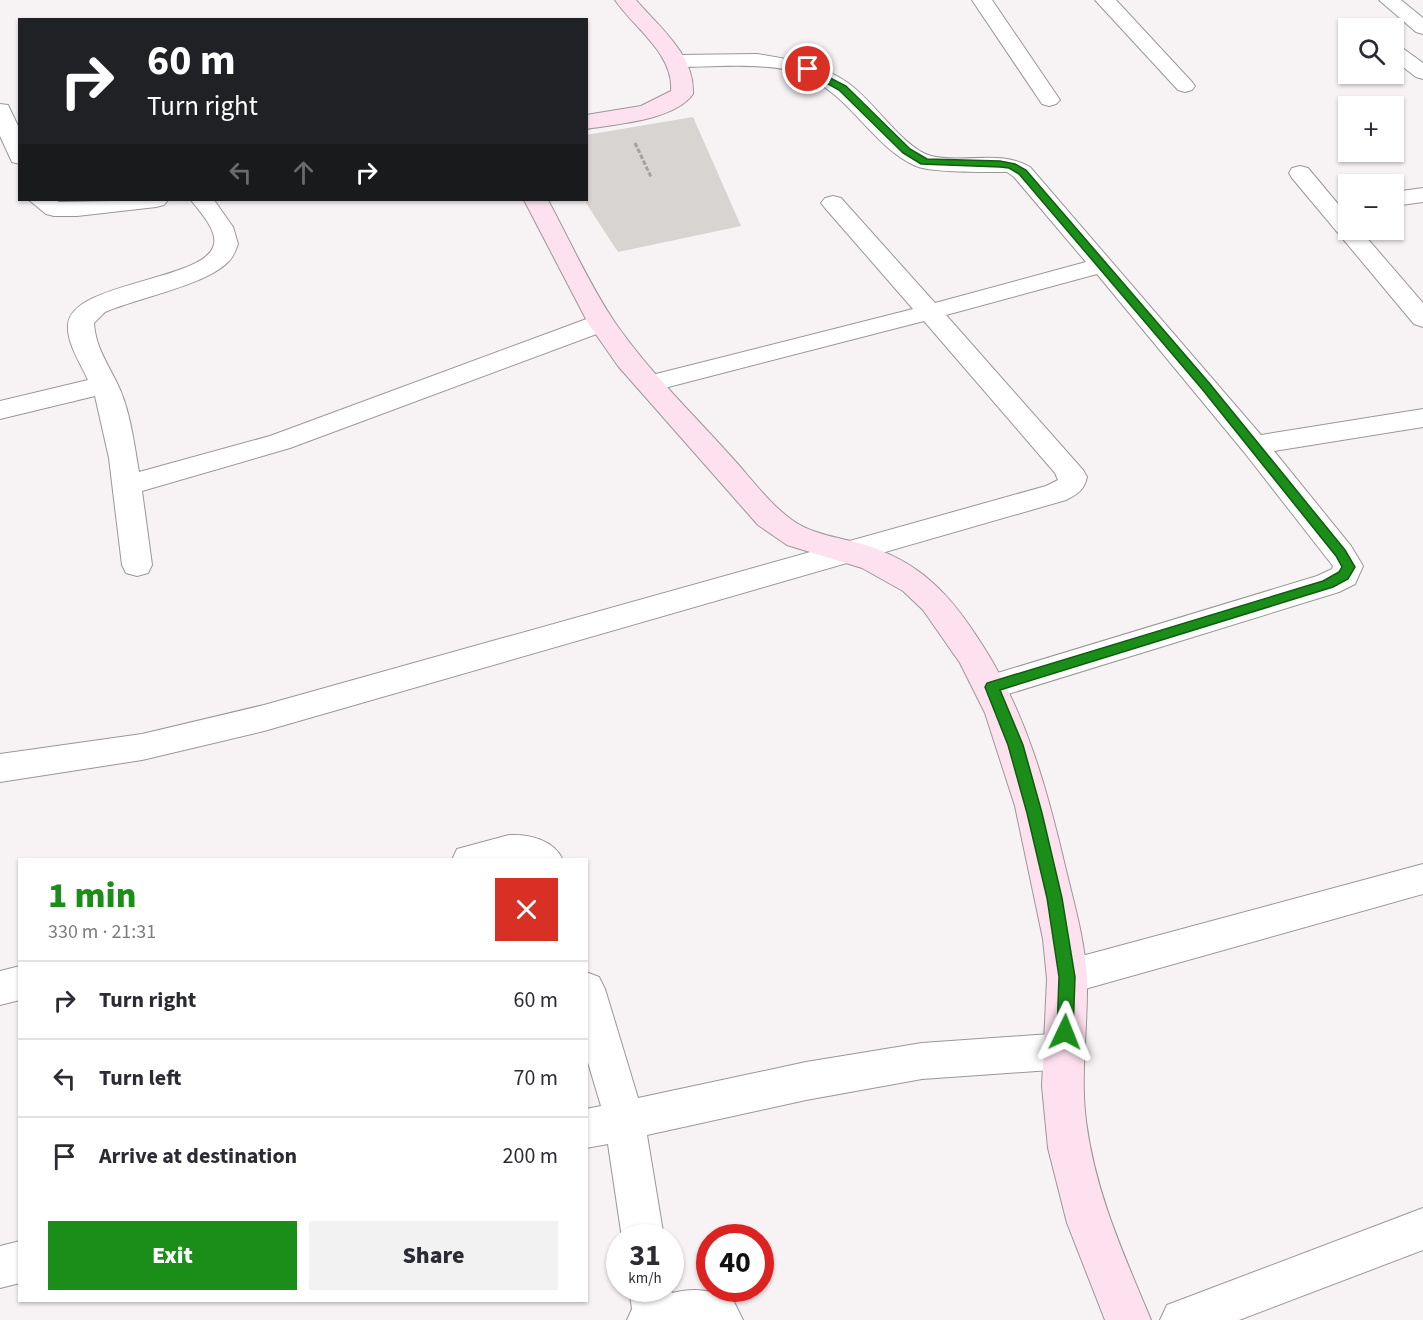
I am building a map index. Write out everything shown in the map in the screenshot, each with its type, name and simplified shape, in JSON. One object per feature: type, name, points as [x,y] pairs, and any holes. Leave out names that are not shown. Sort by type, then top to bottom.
[{"type":"street","points":[[588,122],[622,117],[673,101],[682,94],[683,78],[677,61],[625,0]]},
{"type":"street","points":[[982,0],[1049,100]]},
{"type":"street","points":[[1105,0],[1185,86]]},
{"type":"street","points":[[1389,0],[1423,28]]},
{"type":"street","points":[[1404,42],[1423,37]]},
{"type":"street","points":[[1404,59],[1423,73]]},
{"type":"street","points":[[677,61],[757,60],[808,69],[842,88],[906,151],[925,162],[1012,166],[1022,172],[1254,445],[1341,553],[1348,567],[1344,576],[1328,584],[992,687]]},
{"type":"street","points":[[0,110],[18,152]]},
{"type":"street","points":[[1299,173],[1338,206]]},
{"type":"street","points":[[1404,198],[1423,195]]},
{"type":"street","points":[[42,201],[54,209],[147,201]]},
{"type":"street","points":[[137,565],[116,418],[105,385],[80,334],[80,324],[85,314],[103,305],[207,267],[222,256],[226,246],[225,237],[204,201]]},
{"type":"street","points":[[537,201],[601,323],[628,360],[783,530],[798,539],[879,562],[909,579],[932,599],[963,641],[992,687],[1016,745],[1035,813],[1054,898],[1067,977],[1064,1120],[1076,1184],[1099,1251],[1128,1320]]},
{"type":"street","points":[[0,768],[142,747],[264,718],[1056,493],[1071,485],[1073,477],[1065,466],[832,203]]},
{"type":"street","points":[[1364,240],[1423,319]]},
{"type":"street","points":[[649,384],[1102,265]]},
{"type":"street","points":[[125,486],[280,442],[601,323]]},
{"type":"street","points":[[0,410],[105,385]]},
{"type":"street","points":[[1254,445],[1423,418]]},
{"type":"street","points":[[478,858],[519,849],[537,852],[544,858]]},
{"type":"street","points":[[1067,977],[1423,879]]},
{"type":"street","points":[[0,988],[18,984]]},
{"type":"street","points":[[588,996],[625,1120],[641,1224]]},
{"type":"street","points":[[588,1129],[806,1081],[922,1061],[1064,1051]]},
{"type":"street","points":[[1182,1320],[1423,1229]]},
{"type":"street","points":[[0,1267],[18,1263]]},
{"type":"street","points":[[652,1309],[691,1310],[718,1315],[721,1320]]},
{"type":"path","points":[[622,117],[651,177]]},
{"type":"building","points":[[693,117],[741,226],[618,252],[586,203],[588,201],[588,135]]},
{"type":"route","points":[[808,69],[842,88],[906,151],[925,162],[1000,164],[1012,166],[1022,172],[1206,386],[1341,553],[1348,567],[1344,576],[1328,584],[992,687],[1016,745],[1035,813],[1054,898],[1067,977],[1065,1032]]}]
